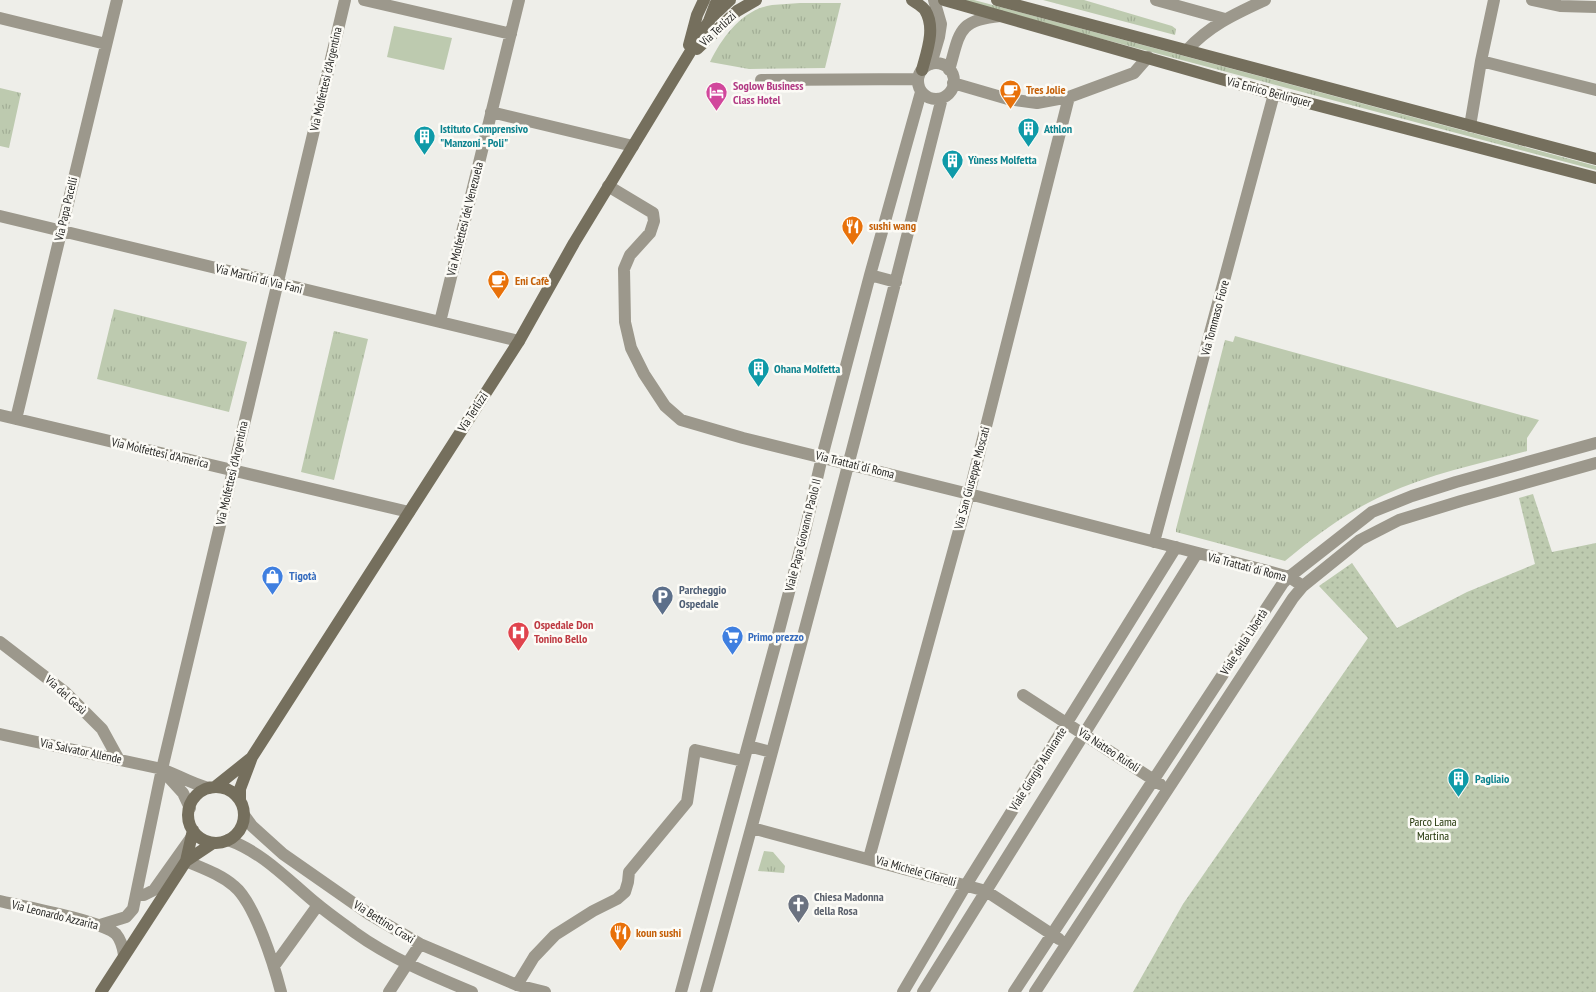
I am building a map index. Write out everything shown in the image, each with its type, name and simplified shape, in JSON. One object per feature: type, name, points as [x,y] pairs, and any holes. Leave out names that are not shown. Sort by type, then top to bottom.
[{"type":"main road","name":"Via Terlizzi","points":[[684,62],[697,14],[704,0]]},
{"type":"main road","name":"Via Terlizzi","points":[[240,800],[240,789],[252,757],[519,341],[608,186],[708,21],[717,0]]},
{"type":"main road","name":"Via Terlizzi","points":[[708,21],[730,0]]},
{"type":"main road","name":"Via Terlizzi","points":[[684,62],[737,11],[756,0]]},
{"type":"main road","points":[[912,0],[924,8],[929,19],[931,33],[924,71]]},
{"type":"main road","name":"Via Enrico Berlinguer","points":[[944,0],[1274,94],[1596,178]]},
{"type":"main road","name":"Via Enrico Berlinguer","points":[[997,0],[1596,159]]},
{"type":"main road","name":"Via Terlizzi","points":[[212,788],[252,757]]},
{"type":"main road","points":[[101,992],[186,861],[192,834],[190,808],[198,794],[212,788],[228,790],[240,800],[243,807],[244,815],[240,830],[228,840],[213,843],[186,861]]},
{"type":"main road","points":[[192,834],[213,843]]},
{"type":"street","name":"Via Papa Pacelli","points":[[16,419],[116,0]]},
{"type":"street","name":"Via Molfettesi d'Argentina","points":[[100,925],[126,917],[133,910],[137,895],[162,769],[345,0]]},
{"type":"street","points":[[364,0],[511,34]]},
{"type":"street","name":"Via Molfettesi del Venezuela","points":[[440,322],[519,0]]},
{"type":"street","points":[[761,80],[924,71],[941,65],[952,74],[953,84],[950,92],[942,98],[931,98],[921,92],[918,86],[924,71],[939,37],[941,24],[934,0]]},
{"type":"street","points":[[1156,0],[1226,19]]},
{"type":"street","points":[[1187,50],[1202,35],[1226,19],[1265,0]]},
{"type":"street","points":[[1470,126],[1494,0]]},
{"type":"street","points":[[1532,0],[1560,6],[1596,7]]},
{"type":"street","points":[[949,70],[960,33],[966,25],[975,20],[1002,16]]},
{"type":"street","points":[[0,18],[106,44]]},
{"type":"street","points":[[953,84],[1008,99],[1037,103],[1069,97],[1134,73],[1148,57]]},
{"type":"street","points":[[1481,62],[1596,90]]},
{"type":"street","name":"Viale Papa Giovanni Paolo II","points":[[681,992],[777,638],[822,456],[870,275],[921,92]]},
{"type":"street","name":"Via Tommaso Fiore","points":[[1154,542],[1274,94]]},
{"type":"street","name":"Via San Giuseppe Moscati","points":[[870,858],[969,494],[1069,97]]},
{"type":"street","name":"Viale Papa Giovanni Paolo II","points":[[706,992],[752,828],[896,282],[942,98]]},
{"type":"street","points":[[491,112],[633,146]]},
{"type":"street","name":"Via Trattati di Roma","points":[[608,186],[652,213],[654,221],[650,233],[630,255],[624,269],[625,322],[631,348],[644,374],[665,406],[681,420],[743,438],[822,456],[1289,577],[1303,586]]},
{"type":"street","name":"Via Martiri di Via Fani","points":[[0,216],[519,341]]},
{"type":"street","points":[[870,275],[896,282]]},
{"type":"street","name":"Via Molfettesi d'America","points":[[0,415],[408,512]]},
{"type":"street","name":"Viale della Libertà","points":[[1014,992],[1277,591],[1289,577],[1372,512],[1412,496],[1456,482],[1596,443]]},
{"type":"street","name":"Viale della Libertà","points":[[1036,992],[1293,598],[1303,586],[1360,540],[1399,520],[1596,463]]},
{"type":"street","points":[[1456,482],[1461,501]]},
{"type":"street","name":"Viale Giorgio Almirante","points":[[903,992],[966,885],[1176,548]]},
{"type":"street","name":"Viale Giorgio Almirante","points":[[923,992],[1196,553]]},
{"type":"street","points":[[777,638],[800,644]]},
{"type":"street","name":"Via del Gesù","points":[[0,642],[65,692],[102,729],[119,760]]},
{"type":"street","name":"Via Natteo Rufoli","points":[[1023,695],[1168,789]]},
{"type":"street","name":"Via Salvator Allende","points":[[0,734],[162,769],[195,784],[212,788]]},
{"type":"street","points":[[748,746],[771,752]]},
{"type":"street","points":[[517,984],[534,957],[555,935],[625,892],[629,872],[687,802],[695,750],[743,762]]},
{"type":"street","points":[[162,769],[183,793],[190,808]]},
{"type":"street","name":"Via Bettino Craxi","points":[[244,815],[252,826],[283,854],[369,914],[420,944],[517,984],[545,992]]},
{"type":"street","name":"Via Michele Cifarelli","points":[[752,828],[870,858],[986,891],[1068,944]]},
{"type":"street","points":[[137,895],[144,895],[154,890],[192,834]]},
{"type":"street","name":"Via Bettino Craxi","points":[[228,840],[240,844],[274,867],[318,905],[356,933],[407,964],[472,992]]},
{"type":"street","points":[[186,861],[221,877],[235,886],[247,900],[274,966],[281,992]]},
{"type":"street","name":"Via Leonardo Azzarita","points":[[0,901],[100,925],[116,934],[122,945],[124,956]]},
{"type":"street","points":[[274,966],[318,905]]},
{"type":"street","points":[[389,992],[420,944]]},
{"type":"green space","points":[[956,0],[974,0],[1596,166],[1596,170]]},
{"type":"green space","points":[[1043,0],[1084,0],[1172,26],[1176,29],[1175,35]]},
{"type":"green space","points":[[841,3],[825,68],[749,69],[710,62],[727,34],[752,12],[772,5]]},
{"type":"green space","points":[[394,26],[452,38],[444,70],[387,57]]},
{"type":"green space","points":[[0,88],[21,93],[9,148],[0,146]]},
{"type":"green space","points":[[114,309],[247,342],[229,412],[97,379]]},
{"type":"green space","points":[[334,331],[368,339],[334,480],[301,472]]},
{"type":"green space","points":[[1235,336],[1539,420],[1527,438],[1527,451],[1436,475],[1384,495],[1332,525],[1285,561],[1176,532],[1225,340],[1233,342]]},
{"type":"green space","name":"Parco Lama Martina","points":[[1533,494],[1552,552],[1596,543],[1596,992],[1133,992],[1183,904],[1368,638],[1319,586],[1352,563],[1397,628],[1467,592],[1535,564],[1519,498]]},
{"type":"green space","points":[[764,851],[773,852],[785,866],[784,873],[758,871]]},
{"type":"place","name":"Tres Jolie","points":[[1010,109]]},
{"type":"place","name":"Soglow Business Class Hotel","points":[[717,112]]},
{"type":"place","name":"Athlon","points":[[1028,148]]},
{"type":"place","name":"Istituto Comprensivo \"Manzoni - Poli\"","points":[[424,155]]},
{"type":"place","name":"Yùness Molfetta","points":[[952,179]]},
{"type":"place","name":"sushi wang","points":[[853,245]]},
{"type":"place","name":"Eni Cafè","points":[[499,300]]},
{"type":"place","name":"Ohana Molfetta","points":[[758,388]]},
{"type":"place","name":"Tigotà","points":[[273,595]]},
{"type":"place","name":"Parcheggio Ospedale","points":[[663,616]]},
{"type":"place","name":"Ospedale Don Tonino Bello","points":[[518,651]]},
{"type":"place","name":"Primo prezzo","points":[[732,656]]},
{"type":"place","name":"Pagliaio","points":[[1459,798]]},
{"type":"place","name":"Chiesa Madonna della Rosa","points":[[798,923]]},
{"type":"place","name":"koun sushi","points":[[620,952]]}]
